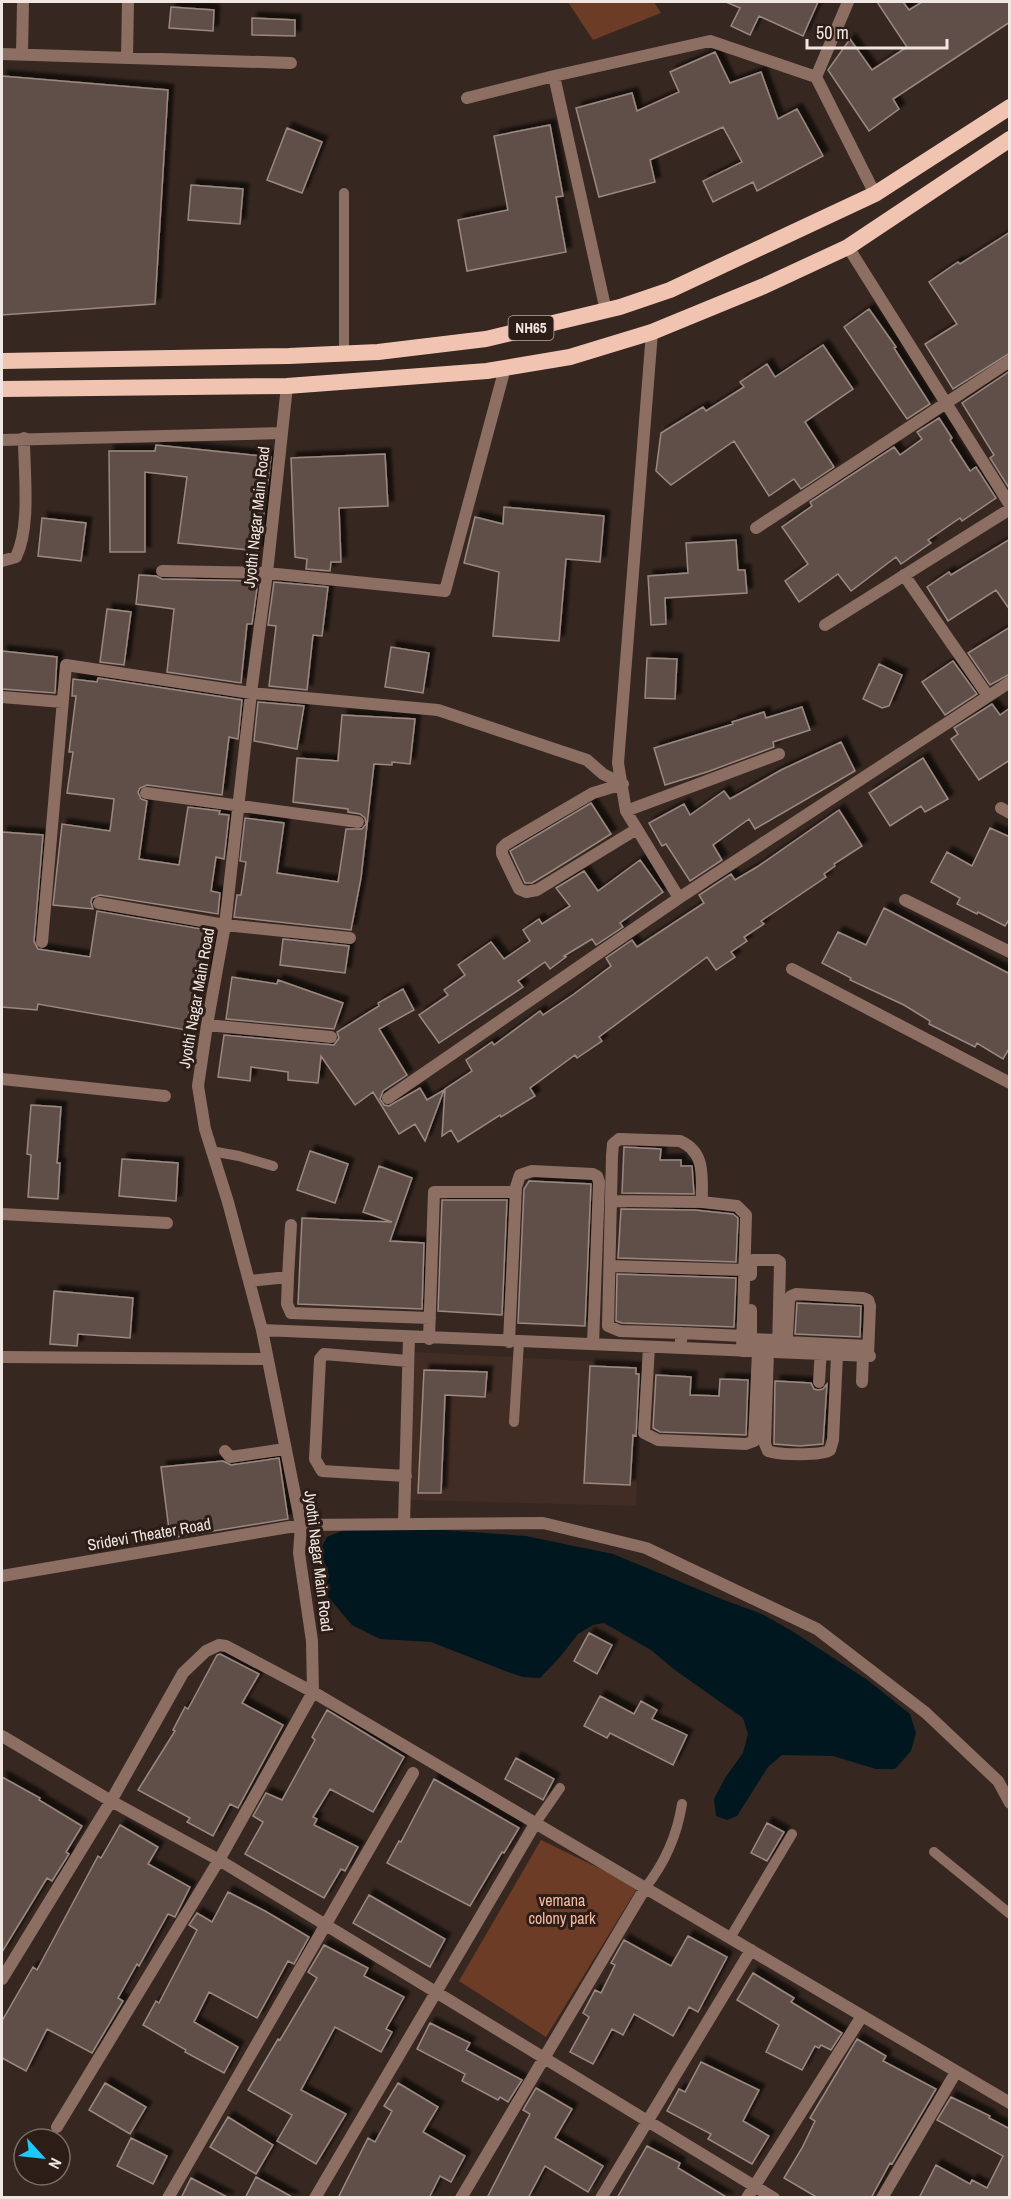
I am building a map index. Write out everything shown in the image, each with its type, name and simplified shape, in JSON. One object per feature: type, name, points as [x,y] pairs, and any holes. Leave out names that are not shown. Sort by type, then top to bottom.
[{"type":"highway","name":"NH65","points":[[2,361],[378,352],[486,339],[606,311],[670,290],[875,194],[1010,106]]},
{"type":"highway","name":"NH65","points":[[2,389],[287,386],[487,372],[570,357],[652,332],[764,286],[848,247],[1010,140]]},
{"type":"street","points":[[22,55],[23,2]]},
{"type":"street","points":[[127,58],[128,2]]},
{"type":"street","points":[[816,77],[848,2]]},
{"type":"street","points":[[467,98],[710,41],[816,77],[875,194]]},
{"type":"street","points":[[2,54],[291,63]]},
{"type":"street","points":[[554,76],[606,311]]},
{"type":"street","points":[[825,625],[1010,507],[848,247]]},
{"type":"street","points":[[652,332],[618,763],[626,811],[679,898]]},
{"type":"street","points":[[756,528],[1010,361]]},
{"type":"street","points":[[162,571],[267,573],[445,591],[505,368]]},
{"type":"street","name":"Jyothi Nagar Main Road","points":[[287,386],[225,926],[198,1086],[211,1151],[228,1202],[262,1330],[301,1525],[299,1553],[312,1641],[313,1692]]},
{"type":"street","points":[[2,440],[282,433]]},
{"type":"street","points":[[2,561],[16,557],[22,545],[24,438]]},
{"type":"street","points":[[904,575],[988,696]]},
{"type":"street","points":[[42,942],[66,665],[251,693],[438,710],[587,760],[603,774],[622,784]]},
{"type":"street","points":[[388,1098],[679,898],[1010,682]]},
{"type":"street","points":[[2,696],[62,702]]},
{"type":"street","points":[[626,811],[779,754]]},
{"type":"street","points":[[622,784],[593,793],[506,844],[501,854],[519,889],[526,892],[537,890],[637,829]]},
{"type":"street","points":[[146,793],[358,822]]},
{"type":"street","points":[[905,900],[1010,952]]},
{"type":"street","points":[[99,903],[225,926],[350,938]]},
{"type":"street","points":[[792,969],[1010,1083]]},
{"type":"street","points":[[207,1025],[331,1037]]},
{"type":"street","points":[[2,1079],[165,1096]]},
{"type":"street","points":[[702,1202],[701,1161],[688,1144],[680,1141],[619,1139],[613,1144],[608,1326],[620,1331],[682,1333],[764,1346]]},
{"type":"street","points":[[514,1342],[516,1192],[520,1175],[532,1171],[597,1176],[599,1182],[593,1344]]},
{"type":"street","points":[[429,1339],[434,1192],[516,1192]]},
{"type":"street","points":[[611,1201],[702,1202],[737,1206],[746,1215],[744,1270],[764,1346]]},
{"type":"street","points":[[2,1214],[167,1223]]},
{"type":"street","points":[[291,1225],[287,1304],[291,1313],[430,1318]]},
{"type":"street","points":[[649,1347],[644,1433],[658,1440],[746,1444],[754,1441],[764,1346],[780,1264],[777,1260],[753,1260],[751,1262],[764,1346],[765,1444],[768,1451],[775,1453],[822,1454],[830,1450],[833,1440],[827,1350]]},
{"type":"street","points":[[610,1266],[744,1270]]},
{"type":"street","points":[[249,1281],[288,1277]]},
{"type":"street","points":[[764,1346],[791,1296],[796,1294],[863,1298],[868,1300],[870,1306],[867,1354],[862,1382]]},
{"type":"street","points":[[262,1330],[429,1339],[680,1348],[764,1346],[867,1354]]},
{"type":"street","points":[[619,1345],[620,1331]]},
{"type":"street","points":[[680,1348],[682,1333]]},
{"type":"street","points":[[404,1524],[409,1337]]},
{"type":"street","points":[[819,1383],[827,1350]]},
{"type":"street","points":[[405,1476],[322,1471],[315,1459],[320,1359],[324,1354],[408,1361]]},
{"type":"street","points":[[2,1357],[266,1359]]},
{"type":"street","points":[[225,1451],[230,1457],[285,1449]]},
{"type":"street","name":"Sridevi Theater Road","points":[[2,1576],[301,1525],[543,1522],[646,1548],[817,1629],[926,1713],[998,1781],[1010,1803]]},
{"type":"street","points":[[2,1979],[111,1801],[183,1673],[206,1651],[219,1645],[226,1646],[313,1692],[956,2072],[1008,2099]]},
{"type":"street","points":[[57,2127],[219,1860],[313,1692]]},
{"type":"street","points":[[2,1736],[111,1801],[219,1860],[774,2198]]},
{"type":"street","points":[[168,2198],[413,1773]]},
{"type":"street","points":[[315,2198],[535,1824]]},
{"type":"street","points":[[461,2198],[645,1888]]},
{"type":"street","points":[[601,2198],[751,1950]]},
{"type":"street","points":[[747,2198],[862,2016]]},
{"type":"street","points":[[882,2198],[956,2072]]},
{"type":"lane","points":[[344,193],[344,354]]},
{"type":"lane","points":[[211,1151],[273,1166]]},
{"type":"lane","points":[[514,1342],[514,1422]]},
{"type":"lane","points":[[535,1824],[560,1788]]},
{"type":"lane","points":[[645,1888],[668,1854],[678,1827],[682,1804]]},
{"type":"lane","points":[[730,1938],[792,1834]]},
{"type":"lane","points":[[934,1852],[1010,1914]]},
{"type":"shaded area","points":[[415,1352],[642,1364],[636,1506],[411,1500]]},
{"type":"green space","points":[[568,2],[654,2],[661,13],[593,40]]},
{"type":"green space","name":"vemana colony park","points":[[541,1840],[638,1887],[546,2037],[459,1981]]},
{"type":"water","points":[[349,1528],[443,1530],[526,1536],[613,1554],[762,1614],[866,1679],[910,1714],[916,1733],[911,1751],[895,1769],[876,1769],[833,1756],[782,1755],[768,1767],[737,1816],[727,1820],[716,1816],[714,1799],[725,1778],[743,1753],[748,1734],[743,1718],[675,1670],[651,1650],[604,1623],[593,1625],[578,1634],[540,1678],[523,1677],[431,1642],[380,1639],[352,1625],[318,1585],[318,1554],[327,1537]]},
{"type":"building","points":[[726,2],[818,2],[803,36],[759,16],[750,35],[731,26],[740,8]]},
{"type":"building","points":[[877,2],[903,2],[909,10],[922,2],[1010,2],[1010,22],[893,99],[899,109],[869,131],[828,70],[850,39],[872,70],[907,47]]},
{"type":"building","points":[[171,7],[214,10],[213,31],[169,28]]},
{"type":"building","points":[[252,18],[295,20],[295,36],[252,35]]},
{"type":"building","points":[[715,52],[730,83],[761,72],[778,119],[797,109],[823,156],[757,191],[753,182],[713,202],[703,181],[742,162],[723,127],[650,160],[655,182],[599,197],[576,108],[632,93],[637,111],[679,92],[670,72]]},
{"type":"building","points":[[2,76],[168,90],[155,304],[2,315]]},
{"type":"building","points":[[550,125],[563,196],[556,197],[566,252],[467,271],[458,220],[508,210],[494,136]]},
{"type":"building","points":[[287,128],[322,142],[302,193],[267,180]]},
{"type":"building","points":[[191,185],[243,189],[240,224],[188,220]]},
{"type":"building","points":[[1010,232],[1010,353],[953,389],[925,344],[957,324],[929,282]]},
{"type":"building","points":[[869,309],[896,347],[894,348],[930,404],[907,419],[844,327]]},
{"type":"building","points":[[823,345],[853,389],[805,422],[834,467],[801,489],[794,479],[769,496],[734,441],[671,485],[656,471],[661,433],[703,407],[706,411],[744,387],[740,382],[767,364],[775,377]]},
{"type":"building","points":[[1010,371],[1009,488],[990,458],[994,455],[962,403]]},
{"type":"building","points":[[939,418],[970,471],[976,467],[996,498],[962,521],[960,518],[928,540],[931,543],[901,564],[896,557],[851,591],[838,574],[799,602],[785,581],[808,564],[782,527],[812,506],[810,502],[894,447],[900,455],[922,439],[917,432]]},
{"type":"building","points":[[156,445],[271,457],[259,551],[178,543],[187,477],[145,472],[145,552],[110,552],[109,451],[155,451]]},
{"type":"building","points":[[385,454],[388,506],[339,508],[341,562],[331,562],[330,571],[306,569],[307,559],[295,557],[291,458]]},
{"type":"building","points":[[504,507],[604,516],[600,562],[566,559],[559,641],[493,636],[499,572],[464,563],[475,517],[503,524]]},
{"type":"building","points":[[42,518],[86,523],[81,561],[38,556]]},
{"type":"building","points":[[1010,539],[1010,610],[996,590],[948,621],[927,587],[949,572],[951,575]]},
{"type":"building","points":[[736,540],[738,570],[745,570],[747,593],[665,598],[666,624],[651,625],[648,576],[688,573],[686,543]]},
{"type":"building","points":[[139,575],[156,576],[162,579],[258,581],[252,624],[247,624],[241,683],[167,672],[174,609],[136,604]]},
{"type":"building","points":[[274,582],[328,587],[322,636],[313,635],[307,690],[269,686],[276,626],[268,625]]},
{"type":"building","points":[[107,609],[131,612],[124,665],[100,662]]},
{"type":"building","points":[[1010,627],[1010,674],[990,685],[968,653]]},
{"type":"building","points":[[391,647],[429,653],[423,693],[385,687]]},
{"type":"building","points":[[2,651],[57,657],[55,693],[2,689]]},
{"type":"building","points":[[647,658],[677,659],[675,699],[645,698]]},
{"type":"building","points":[[953,661],[977,694],[945,715],[922,682]]},
{"type":"building","points":[[879,664],[902,675],[889,706],[882,708],[863,699]]},
{"type":"building","points":[[98,678],[242,700],[238,739],[229,737],[222,795],[147,785],[140,788],[138,792],[141,799],[147,801],[139,859],[179,865],[188,807],[220,811],[219,814],[229,815],[224,859],[216,857],[211,891],[220,893],[218,914],[100,895],[92,898],[93,909],[53,905],[62,824],[110,831],[114,799],[67,793],[73,752],[69,752],[76,696],[72,696],[73,679],[97,682]]},
{"type":"building","points":[[258,702],[304,706],[297,749],[254,741]]},
{"type":"building","points":[[992,704],[1000,715],[1010,708],[1010,760],[979,780],[951,739],[958,734],[954,728]]},
{"type":"building","points":[[802,707],[810,730],[773,742],[774,747],[665,785],[654,748],[764,712],[766,718]]},
{"type":"building","points":[[342,715],[415,719],[410,764],[392,762],[392,765],[374,764],[361,878],[351,930],[234,917],[237,895],[241,895],[246,862],[240,861],[245,818],[284,823],[277,873],[338,882],[346,829],[362,829],[366,824],[365,818],[360,814],[348,812],[348,809],[293,802],[297,758],[338,761]]},
{"type":"building","points":[[841,742],[855,771],[755,829],[749,819],[713,845],[722,860],[690,881],[666,844],[662,846],[649,823],[684,804],[690,815],[724,791],[730,799],[781,770]]},
{"type":"building","points":[[923,758],[948,799],[925,812],[921,806],[890,826],[869,793]]},
{"type":"building","points":[[591,803],[611,834],[532,883],[525,883],[510,851]]},
{"type":"building","points":[[839,810],[862,846],[834,864],[835,866],[824,874],[826,877],[761,921],[764,924],[744,937],[747,941],[731,952],[735,957],[716,970],[707,957],[599,1037],[602,1041],[577,1058],[575,1055],[530,1088],[535,1096],[458,1142],[451,1130],[442,1136],[445,1089],[472,1071],[466,1060],[492,1042],[494,1045],[540,1011],[543,1015],[574,994],[611,966],[606,958],[632,940],[637,947],[704,903],[699,895],[731,874],[735,880],[757,867]]},
{"type":"building","points":[[990,828],[1010,837],[1010,918],[1005,926],[957,904],[960,898],[931,882],[947,852],[972,866]]},
{"type":"building","points":[[2,832],[43,835],[34,941],[38,949],[90,957],[97,911],[213,931],[205,987],[194,985],[186,1030],[38,1004],[37,1010],[2,1007]]},
{"type":"building","points":[[640,860],[663,892],[620,923],[623,927],[596,945],[592,939],[564,956],[566,957],[550,969],[545,962],[518,981],[523,987],[439,1043],[419,1015],[448,995],[444,990],[465,975],[458,965],[491,942],[504,959],[530,941],[523,930],[539,919],[542,924],[570,906],[556,888],[584,871],[598,891]]},
{"type":"building","points":[[884,908],[1010,974],[1010,1047],[1003,1059],[977,1043],[975,1047],[929,1024],[930,1021],[904,1005],[850,980],[851,978],[822,963],[838,932],[866,945]]},
{"type":"building","points":[[283,939],[349,946],[345,973],[280,965]]},
{"type":"building","points":[[232,977],[277,984],[278,980],[343,1003],[334,1029],[226,1019]]},
{"type":"building","points":[[403,989],[414,1010],[379,1029],[407,1075],[383,1091],[380,1099],[384,1105],[389,1106],[420,1088],[427,1100],[444,1090],[425,1141],[415,1124],[399,1134],[373,1092],[355,1105],[321,1056],[318,1083],[288,1080],[288,1072],[251,1067],[250,1081],[218,1077],[224,1035],[334,1045],[339,1038],[337,1032],[379,1006],[378,1003]]},
{"type":"building","points":[[31,1105],[61,1107],[57,1163],[60,1163],[58,1199],[28,1197],[31,1155],[27,1154]]},
{"type":"building","points":[[624,1147],[661,1149],[660,1160],[681,1160],[681,1166],[692,1166],[694,1194],[622,1193]]},
{"type":"building","points":[[310,1151],[348,1164],[335,1203],[297,1190]]},
{"type":"building","points":[[122,1159],[178,1163],[176,1201],[119,1196]]},
{"type":"building","points":[[379,1166],[412,1178],[390,1241],[424,1243],[422,1309],[298,1304],[302,1218],[392,1222],[363,1212]]},
{"type":"building","points":[[529,1181],[591,1184],[585,1326],[518,1323],[524,1189]]},
{"type":"building","points":[[442,1200],[507,1200],[502,1315],[438,1311]]},
{"type":"building","points":[[621,1209],[695,1210],[733,1214],[738,1218],[736,1262],[618,1258]]},
{"type":"building","points":[[617,1274],[736,1278],[734,1327],[616,1321]]},
{"type":"building","points":[[54,1291],[133,1298],[130,1338],[78,1334],[77,1346],[50,1344]]},
{"type":"building","points":[[797,1303],[861,1306],[860,1337],[795,1334]]},
{"type":"building","points":[[590,1366],[636,1368],[636,1374],[639,1374],[636,1436],[633,1435],[630,1485],[584,1483]]},
{"type":"building","points":[[424,1370],[487,1372],[485,1397],[445,1395],[441,1493],[418,1493]]},
{"type":"building","points":[[656,1375],[691,1377],[690,1395],[719,1396],[720,1379],[748,1380],[746,1435],[660,1432],[653,1428]]},
{"type":"building","points":[[775,1381],[811,1383],[814,1389],[818,1390],[823,1389],[827,1384],[823,1444],[800,1446],[774,1444]]},
{"type":"building","points":[[279,1458],[288,1519],[170,1538],[161,1467],[223,1461],[231,1465]]},
{"type":"building","points":[[589,1633],[612,1645],[597,1674],[574,1661]]},
{"type":"building","points":[[220,1654],[259,1674],[242,1703],[283,1725],[238,1808],[230,1804],[213,1836],[187,1822],[190,1818],[138,1790],[175,1731],[173,1730],[185,1707],[188,1709],[217,1655]]},
{"type":"building","points":[[600,1696],[634,1714],[641,1701],[657,1710],[652,1719],[687,1735],[673,1765],[610,1733],[607,1738],[584,1726]]},
{"type":"building","points":[[327,1710],[404,1757],[373,1812],[330,1789],[313,1817],[317,1819],[314,1825],[358,1847],[345,1871],[341,1869],[324,1898],[245,1854],[263,1822],[253,1816],[266,1793],[282,1800],[315,1740],[312,1737]]},
{"type":"building","points":[[516,1758],[554,1779],[543,1800],[505,1779]]},
{"type":"building","points":[[2,1777],[40,1798],[39,1800],[82,1826],[66,1852],[69,1854],[52,1881],[47,1878],[2,1952]]},
{"type":"building","points":[[434,1779],[519,1828],[470,1906],[387,1863],[399,1841],[401,1842]]},
{"type":"building","points":[[767,1823],[784,1832],[767,1861],[751,1853]]},
{"type":"building","points":[[120,1825],[158,1847],[148,1864],[190,1887],[175,1917],[168,1914],[139,1966],[137,1964],[118,1998],[123,2001],[92,2053],[47,2029],[26,2071],[2,2058],[2,2021],[33,1967],[37,1970],[98,1856],[101,1858]]},
{"type":"building","points":[[228,1892],[309,1937],[294,1964],[288,1961],[257,2018],[209,1992],[194,2022],[238,2047],[224,2073],[185,2052],[186,2050],[143,2025],[156,2001],[159,2003],[197,1930],[189,1925],[197,1913],[212,1922]]},
{"type":"building","points":[[369,1895],[445,1939],[430,1967],[353,1923]]},
{"type":"building","points":[[688,1936],[727,1957],[698,2012],[689,2007],[673,2036],[634,2014],[623,2035],[612,2029],[593,2064],[570,2052],[589,2017],[583,2013],[595,1990],[601,1993],[615,1965],[611,1963],[624,1940],[671,1966]]},
{"type":"building","points":[[324,1945],[368,1968],[364,1976],[404,1997],[386,2029],[392,2032],[381,2052],[335,2027],[301,2090],[346,2114],[316,2164],[277,2141],[292,2115],[248,2090],[317,1978],[308,1972]]},
{"type":"building","points":[[753,1973],[794,1998],[791,2002],[842,2033],[831,2050],[821,2045],[819,2048],[815,2046],[802,2070],[766,2052],[779,2025],[737,2000]]},
{"type":"building","points":[[430,2023],[470,2043],[466,2050],[522,2080],[508,2102],[500,2097],[498,2100],[462,2081],[465,2074],[417,2049]]},
{"type":"building","points":[[857,2039],[886,2056],[883,2061],[936,2089],[871,2198],[818,2198],[784,2178],[815,2121],[810,2118]]},
{"type":"building","points":[[701,2062],[759,2090],[743,2121],[769,2136],[752,2164],[708,2139],[711,2134],[667,2111],[679,2089],[685,2092]]},
{"type":"building","points":[[105,2083],[146,2107],[130,2134],[89,2110]]},
{"type":"building","points":[[398,2083],[438,2107],[423,2132],[465,2156],[451,2182],[440,2176],[429,2198],[338,2198],[368,2138],[375,2142],[392,2111],[384,2106]]},
{"type":"building","points":[[536,2088],[572,2109],[555,2138],[603,2166],[588,2192],[545,2166],[528,2198],[487,2198],[530,2114],[523,2110]]},
{"type":"building","points":[[951,2097],[990,2116],[989,2118],[1010,2129],[1010,2198],[919,2198],[936,2165],[970,2184],[972,2180],[987,2188],[1003,2156],[937,2120]]},
{"type":"building","points":[[228,2117],[273,2145],[256,2174],[210,2147]]},
{"type":"building","points":[[131,2138],[167,2156],[153,2184],[117,2166]]},
{"type":"building","points":[[647,2146],[680,2163],[678,2168],[728,2198],[617,2198]]},
{"type":"building","points":[[256,2177],[294,2198],[245,2198]]},
{"type":"building","points":[[191,2178],[229,2198],[181,2198]]}]
